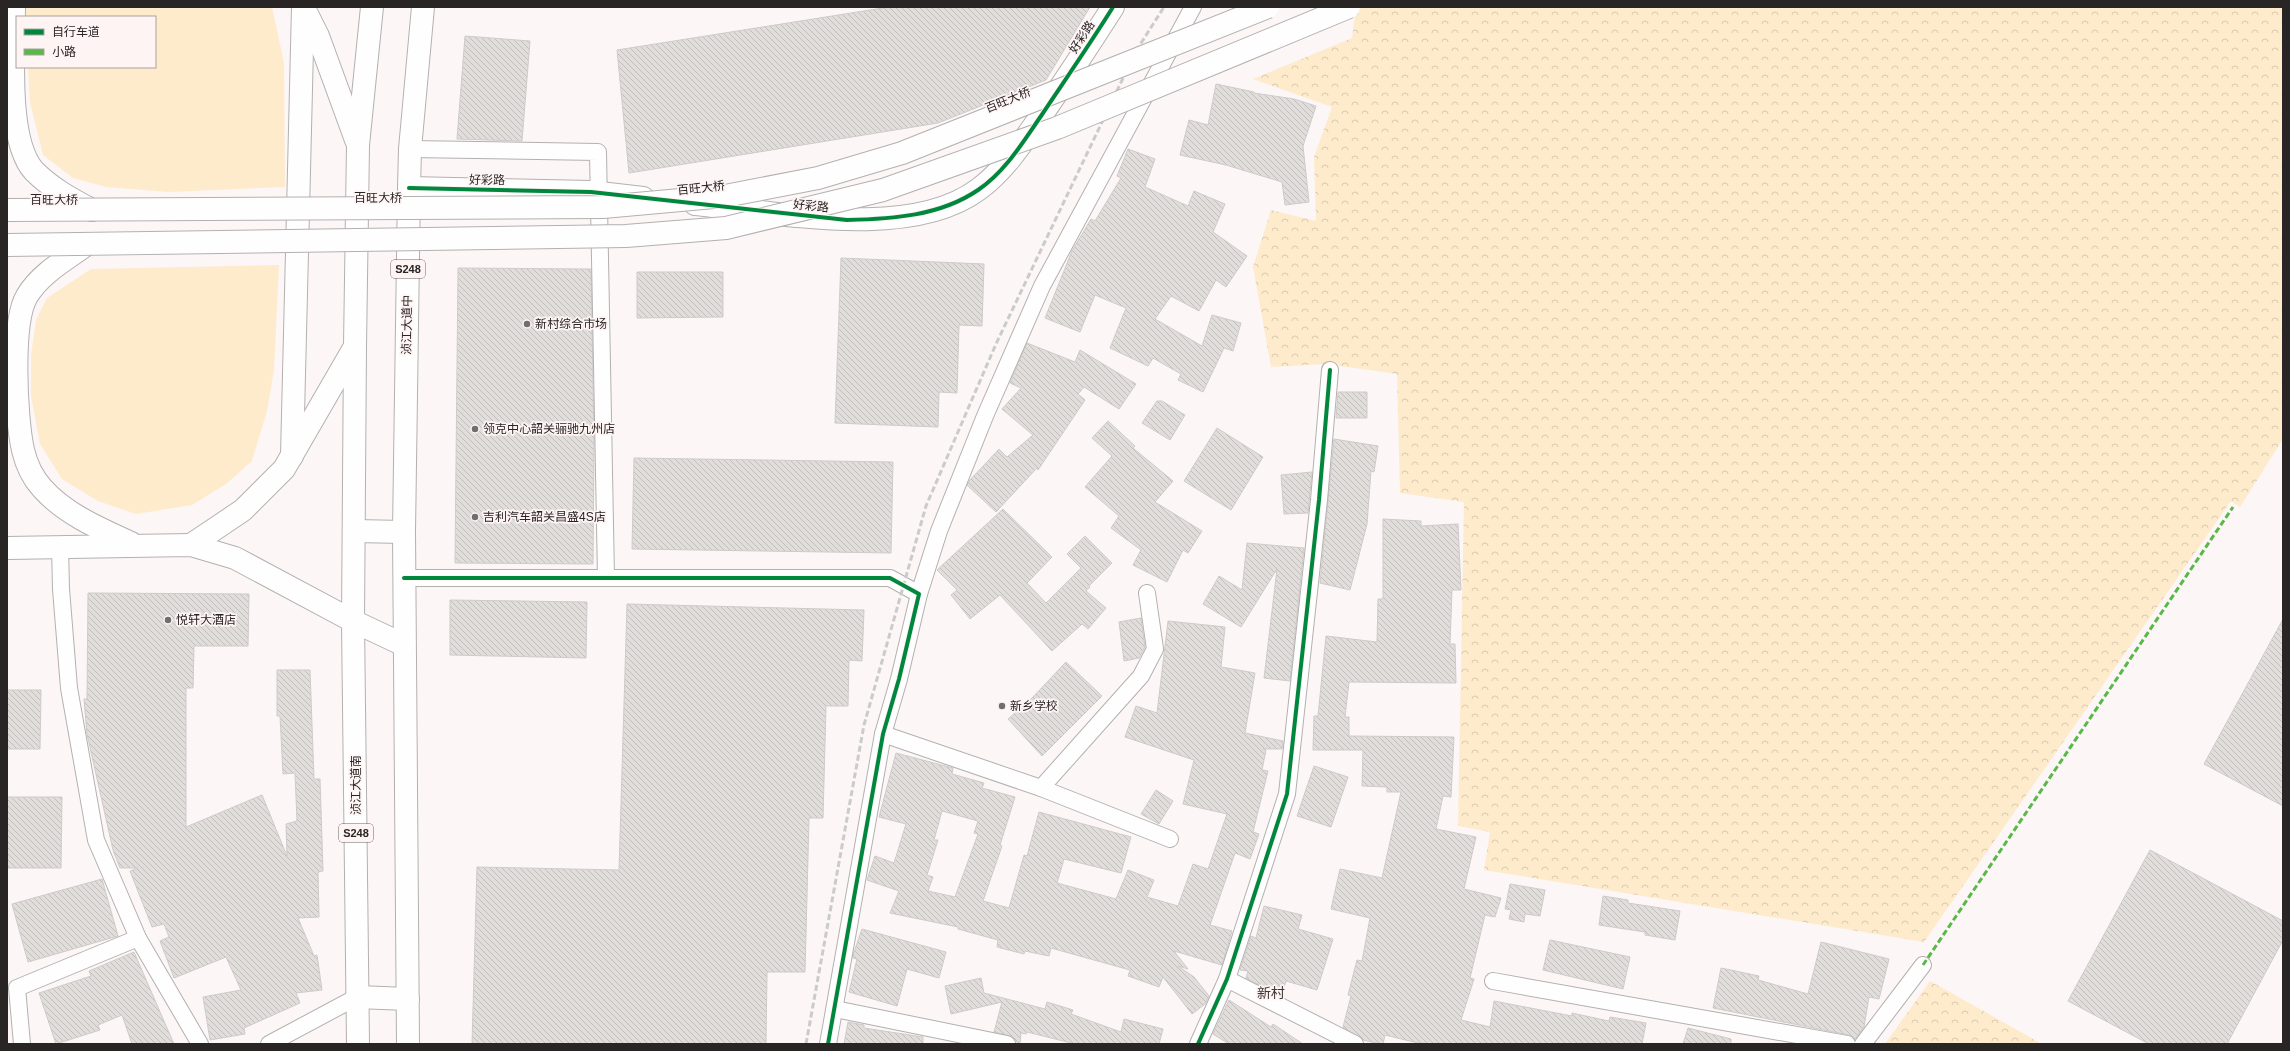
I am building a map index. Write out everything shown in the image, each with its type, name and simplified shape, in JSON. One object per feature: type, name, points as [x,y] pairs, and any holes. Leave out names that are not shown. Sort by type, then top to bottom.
[{"type":"main road","points":[[14,7],[14,118],[20,145],[33,170],[44,180],[66,196],[92,210]]},
{"type":"main road","points":[[303,7],[318,36],[358,146]]},
{"type":"main road","points":[[292,456],[303,7]]},
{"type":"main road","name":"S248","points":[[353,621],[358,146],[372,7]]},
{"type":"main road","name":"浈江大道中","points":[[404,644],[404,532],[410,149],[423,7]]},
{"type":"main road","name":"好彩路","points":[[409,188],[598,193],[847,220],[889,218],[947,206],[979,190],[1010,161],[1113,7]]},
{"type":"main road","name":"百旺大桥","points":[[7,210],[603,207],[725,196],[818,178],[902,153],[1268,7]]},
{"type":"main road","points":[[7,245],[626,236],[726,228],[898,185],[1057,128],[1349,7]]},
{"type":"main road","points":[[86,245],[35,285],[20,311],[18,362],[21,439],[30,471],[41,487],[50,496],[60,505],[90,524],[136,546]]},
{"type":"main road","points":[[191,545],[243,510],[267,488],[284,469],[355,346]]},
{"type":"main road","points":[[354,531],[404,532]]},
{"type":"main road","points":[[7,548],[191,545],[235,558],[353,621],[404,644]]},
{"type":"main road","name":"浈江大道南","points":[[353,621],[358,1044]]},
{"type":"main road","name":"S248","points":[[404,644],[408,1044]]},
{"type":"main road","points":[[357,997],[408,999]]},
{"type":"street","points":[[828,1044],[883,734],[899,679],[919,594],[939,531],[985,416],[1042,286],[1192,7]]},
{"type":"street","points":[[410,149],[598,152],[606,578]]},
{"type":"street","points":[[1198,1044],[1227,979],[1287,794],[1319,500],[1330,370]]},
{"type":"street","points":[[60,547],[61,589],[69,688],[96,840],[138,938],[200,1044]]},
{"type":"street","points":[[404,578],[890,578],[919,594]]},
{"type":"street","points":[[1040,788],[1141,676],[1155,649],[1147,593]]},
{"type":"street","points":[[883,734],[1040,788],[1170,839]]},
{"type":"street","points":[[22,1044],[17,988],[138,938]]},
{"type":"street","points":[[1863,1044],[1923,965]]},
{"type":"street","points":[[1227,979],[1355,1044]]},
{"type":"street","points":[[1493,981],[1847,1044]]},
{"type":"street","points":[[269,1044],[357,997]]},
{"type":"street","points":[[835,1009],[1007,1044]]},
{"type":"green space","points":[[26,7],[272,7],[284,63],[285,187],[168,192],[106,187],[73,178],[43,155],[30,102],[28,68],[156,68],[156,16],[26,16]]},
{"type":"green space","points":[[1356,7],[2283,7],[2283,439],[2240,507],[2231,501],[1924,942],[1484,870],[1490,832],[1458,826],[1464,502],[1400,493],[1397,374],[1326,364],[1271,367],[1253,267],[1271,210],[1316,221],[1314,157],[1332,107],[1253,79],[1352,38]]},
{"type":"green space","points":[[279,265],[274,370],[267,411],[252,461],[226,484],[192,505],[136,514],[98,501],[62,479],[40,444],[31,396],[31,355],[36,320],[47,298],[91,269]]},
{"type":"green space","points":[[1930,981],[2042,1044],[1885,1044]]},
{"type":"building","points":[[889,7],[1090,7],[1046,80],[938,123],[629,173],[617,50]]},
{"type":"building","points":[[465,36],[530,41],[522,141],[457,139]]},
{"type":"building","points":[[1216,84],[1254,93],[1294,99],[1316,106],[1303,146],[1309,202],[1285,205],[1282,182],[1226,165],[1180,155],[1189,120],[1208,125]]},
{"type":"building","points":[[1128,149],[1155,159],[1145,187],[1188,206],[1194,191],[1225,204],[1213,232],[1247,256],[1226,287],[1216,280],[1199,311],[1171,296],[1155,319],[1202,346],[1212,315],[1241,323],[1233,351],[1224,348],[1203,392],[1178,380],[1181,374],[1153,358],[1148,366],[1110,348],[1126,308],[1095,295],[1080,332],[1045,318],[1072,251],[1091,219],[1095,221],[1121,178],[1117,176]]},
{"type":"building","points":[[841,258],[984,264],[982,326],[959,325],[957,393],[939,392],[938,427],[835,423]]},
{"type":"building","points":[[458,268],[591,269],[594,441],[593,564],[455,563]]},
{"type":"building","points":[[637,272],[723,272],[723,317],[637,318]]},
{"type":"building","points":[[1027,343],[1075,362],[1080,350],[1136,384],[1119,409],[1084,387],[1078,394],[1085,400],[1038,470],[1037,468],[996,512],[967,485],[999,449],[1007,457],[1033,435],[1002,409],[1021,388],[1010,383]]},
{"type":"building","points":[[1338,392],[1367,392],[1367,418],[1336,418]]},
{"type":"building","points":[[1157,401],[1162,401],[1185,415],[1170,440],[1142,423]]},
{"type":"building","points":[[1108,421],[1135,446],[1133,448],[1173,481],[1155,502],[1202,531],[1188,553],[1183,550],[1167,582],[1133,565],[1141,550],[1111,528],[1119,516],[1085,487],[1112,456],[1092,438]]},
{"type":"building","points":[[1217,428],[1263,457],[1231,510],[1184,481]]},
{"type":"building","points":[[1334,439],[1378,446],[1374,472],[1371,471],[1367,524],[1350,590],[1320,583]]},
{"type":"building","points":[[634,458],[893,462],[891,553],[632,549]]},
{"type":"building","points":[[1312,472],[1308,513],[1284,514],[1281,475]]},
{"type":"building","points":[[1003,509],[1052,557],[1027,583],[1046,603],[1081,568],[1067,554],[1085,536],[1112,563],[1089,586],[1090,587],[1086,591],[1106,608],[1088,629],[1082,624],[1052,651],[1000,595],[970,619],[951,595],[957,590],[937,570]]},
{"type":"building","points":[[1383,519],[1421,521],[1421,526],[1458,524],[1461,590],[1452,590],[1450,644],[1455,644],[1456,683],[1349,682],[1345,717],[1349,717],[1349,736],[1454,737],[1451,797],[1443,796],[1436,829],[1476,837],[1464,889],[1501,898],[1495,917],[1485,915],[1470,978],[1474,979],[1461,1020],[1490,1027],[1494,1001],[1572,1016],[1572,1013],[1609,1021],[1610,1017],[1646,1023],[1642,1044],[1422,1044],[1385,1035],[1383,1044],[1380,1044],[1363,1040],[1343,1027],[1351,996],[1348,995],[1357,960],[1362,961],[1370,918],[1331,909],[1340,869],[1382,878],[1401,792],[1387,792],[1387,787],[1362,786],[1363,750],[1313,750],[1314,716],[1318,716],[1326,636],[1377,642],[1378,599],[1383,599]]},
{"type":"building","points":[[1247,543],[1304,548],[1290,681],[1264,678],[1277,569],[1241,627],[1203,604],[1219,576],[1242,590]]},
{"type":"building","points":[[88,593],[249,594],[248,646],[194,646],[193,688],[186,688],[186,827],[262,795],[287,856],[286,824],[297,821],[295,773],[283,774],[280,716],[277,716],[277,670],[310,670],[314,779],[320,779],[323,871],[318,872],[319,917],[298,918],[314,956],[317,955],[322,990],[296,993],[300,1003],[244,1028],[245,1034],[210,1040],[203,997],[241,990],[226,957],[174,978],[160,941],[169,937],[164,924],[152,927],[130,871],[138,868],[120,868],[113,850],[87,734],[84,699],[87,699]]},
{"type":"building","points":[[450,600],[587,602],[586,658],[450,655]]},
{"type":"building","points":[[627,604],[864,610],[862,661],[849,660],[848,706],[826,706],[823,818],[809,818],[805,972],[767,972],[766,1044],[472,1044],[477,867],[619,870]]},
{"type":"building","points":[[1141,618],[1145,647],[1139,658],[1124,661],[1119,622]]},
{"type":"building","points":[[2283,619],[2283,806],[2204,764]]},
{"type":"building","points":[[1168,621],[1225,627],[1221,667],[1255,673],[1245,733],[1283,741],[1282,749],[1263,749],[1266,750],[1262,770],[1268,771],[1253,832],[1259,834],[1250,859],[1235,853],[1210,925],[1232,931],[1222,965],[1174,951],[1188,969],[1178,966],[1194,977],[1209,996],[1205,1004],[1192,1014],[1163,977],[1159,987],[1128,976],[1130,970],[1051,948],[1049,956],[1025,951],[1024,954],[997,947],[998,940],[958,929],[958,927],[890,913],[899,891],[867,880],[875,856],[894,863],[906,824],[879,817],[896,753],[953,768],[952,774],[984,783],[982,788],[1015,797],[1000,845],[1002,846],[983,901],[1009,908],[1024,855],[1027,856],[1039,812],[1131,837],[1121,873],[1064,859],[1057,883],[1116,899],[1128,870],[1154,880],[1147,897],[1178,906],[1193,864],[1208,869],[1227,814],[1183,804],[1194,760],[1125,737],[1136,706],[1157,713]],"holes":[[[942,811],[978,821],[974,833],[978,834],[955,897],[928,891],[933,877],[927,875],[938,840],[934,840]]]},
{"type":"building","points":[[1066,662],[1102,696],[1042,756],[1008,719],[1032,698]]},
{"type":"building","points":[[7,690],[41,690],[40,749],[7,749]]},
{"type":"building","points":[[1314,766],[1348,777],[1331,827],[1297,816]]},
{"type":"building","points":[[1156,790],[1173,801],[1159,824],[1141,814]]},
{"type":"building","points":[[7,797],[62,797],[61,868],[7,868]]},
{"type":"building","points":[[2150,850],[2283,921],[2283,940],[2227,1044],[2149,1044],[2068,1001]]},
{"type":"building","points":[[102,879],[118,936],[28,962],[12,904]]},
{"type":"building","points":[[1510,884],[1545,890],[1540,916],[1525,914],[1524,922],[1509,919],[1511,910],[1505,909]]},
{"type":"building","points":[[1603,896],[1628,900],[1628,903],[1680,911],[1675,940],[1645,935],[1645,932],[1599,925]]},
{"type":"building","points":[[1264,906],[1302,915],[1298,929],[1333,939],[1317,990],[1286,981],[1282,994],[1273,992],[1246,978],[1248,971],[1240,970],[1251,936],[1256,938]]},
{"type":"building","points":[[862,929],[946,952],[939,978],[907,969],[897,1006],[849,992],[857,959],[853,958],[853,955]]},
{"type":"building","points":[[1550,940],[1630,957],[1623,989],[1543,970]]},
{"type":"building","points":[[1821,942],[1889,959],[1879,999],[1869,997],[1864,1027],[1855,1039],[1849,1035],[1713,1008],[1721,968],[1759,976],[1758,980],[1808,994]]},
{"type":"building","points":[[134,952],[174,1044],[132,1044],[122,1015],[98,1025],[100,1030],[56,1044],[39,993],[91,976],[89,971]]},
{"type":"building","points":[[981,978],[984,993],[1045,1009],[1047,1002],[1073,1010],[1071,1014],[1121,1032],[1124,1019],[1163,1029],[1159,1044],[1075,1044],[1027,1032],[1026,1034],[1021,1033],[1020,1044],[1016,1044],[1013,1037],[994,1032],[1002,1002],[951,1014],[945,986]]},
{"type":"building","points":[[1229,1000],[1271,1027],[1273,1024],[1303,1044],[1229,1044],[1213,1034]]},
{"type":"building","points":[[848,1022],[864,1025],[864,1028],[923,1037],[923,1044],[844,1044]]},
{"type":"building","points":[[1688,1028],[1731,1039],[1731,1044],[1683,1044]]},
{"type":"railway","points":[[806,1044],[864,725],[926,506],[996,344],[1136,51],[1164,7]]},
{"type":"marked path","points":[[1923,965],[2233,507]]},
{"type":"cycle path","points":[[409,188],[591,192],[847,220],[881,219],[932,211],[948,206],[978,190],[988,183],[1005,166],[1041,116],[1113,7]]},
{"type":"cycle path","points":[[1198,1044],[1227,979],[1287,794],[1319,500],[1330,370]]},
{"type":"cycle path","points":[[404,578],[890,578],[919,594],[899,679],[883,734],[828,1044]]},
{"type":"place","name":"新村综合市场","points":[[527,324]]},
{"type":"place","name":"领克中心韶关骊驰九州店","points":[[475,429]]},
{"type":"place","name":"吉利汽车韶关昌盛4S店","points":[[475,517]]},
{"type":"place","name":"悦轩大酒店","points":[[168,620]]},
{"type":"place","name":"新乡学校","points":[[1002,706]]},
{"type":"district","name":"新村","points":[[1271,993]]}]
